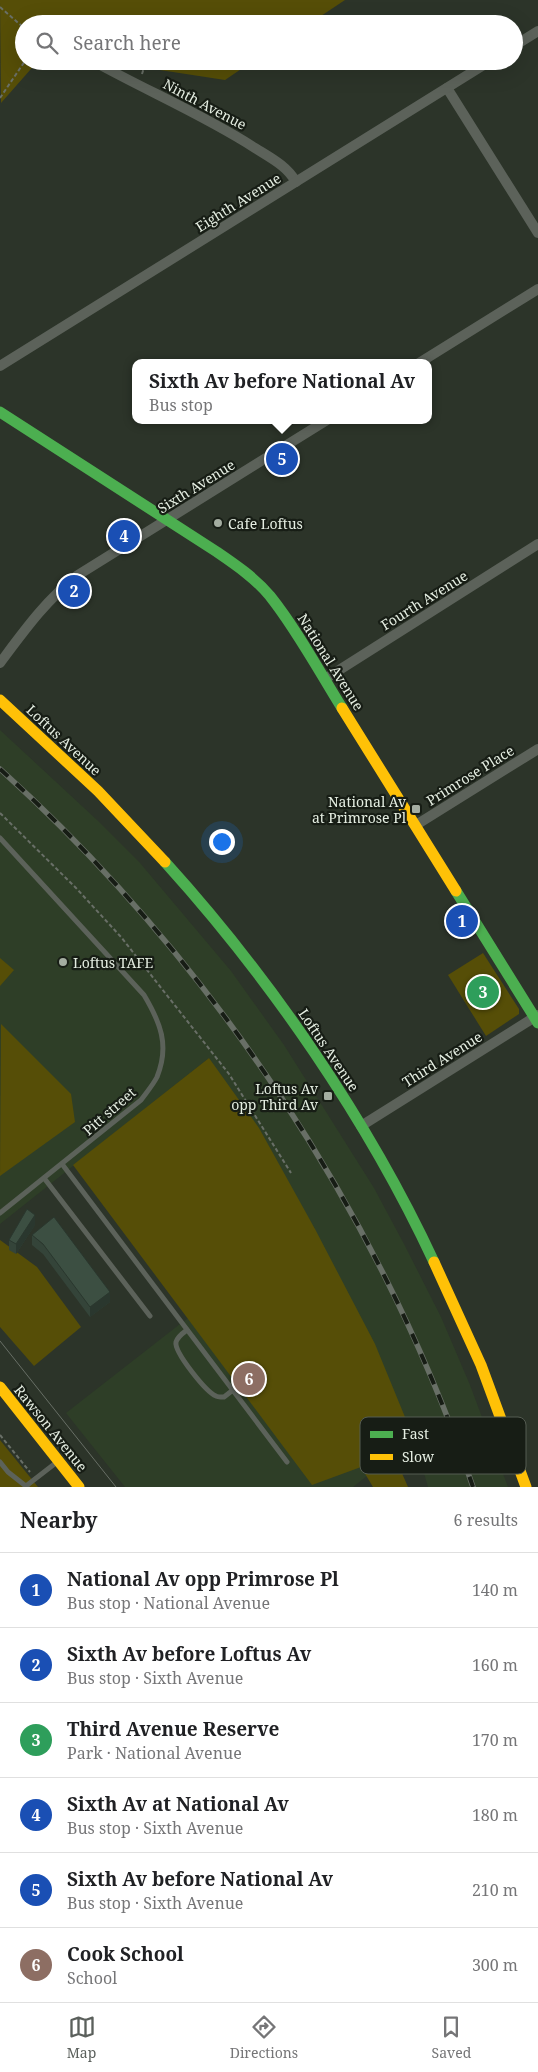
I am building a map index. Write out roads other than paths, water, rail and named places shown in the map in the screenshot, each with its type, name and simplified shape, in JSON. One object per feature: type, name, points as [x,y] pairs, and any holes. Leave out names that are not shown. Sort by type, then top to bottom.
[{"type":"street","points":[[523,40],[538,31]]},
{"type":"street","name":"Ninth Avenue","points":[[110,70],[232,133],[282,165],[296,182]]},
{"type":"street","name":"Eighth Avenue","points":[[0,366],[476,70]]},
{"type":"street","points":[[447,88],[538,233]]},
{"type":"street","points":[[425,359],[538,289]]},
{"type":"street","name":"National Avenue","points":[[0,412],[249,574],[269,595],[324,679],[537,1019]]},
{"type":"street","name":"Sixth Avenue","points":[[0,663],[41,608],[78,575],[321,424]]},
{"type":"street","name":"Fourth Avenue","points":[[324,679],[538,544]]},
{"type":"street","name":"Loftus Avenue","points":[[0,700],[129,823],[196,898],[292,1021],[362,1126],[433,1259],[465,1326],[501,1417]]},
{"type":"street","name":"Primrose Place","points":[[416,826],[538,749]]},
{"type":"street","name":"Third Avenue","points":[[362,1126],[537,1019]]},
{"type":"street","name":"Rawson Avenue","points":[[0,1388],[78,1486]]},
{"type":"street","name":"Loftus Avenue","points":[[521,1474],[526,1487]]},
{"type":"lane","name":"Pitt street","points":[[0,838],[144,995],[159,1021],[164,1047],[157,1077],[141,1100],[0,1213]]},
{"type":"lane","points":[[62,1164],[287,1462]]},
{"type":"lane","points":[[44,1178],[150,1316]]},
{"type":"lane","points":[[187,1330],[179,1336],[176,1342],[178,1352],[207,1390],[216,1396],[224,1397],[233,1390]]},
{"type":"lane","points":[[0,1462],[8,1472],[26,1487],[59,1460]]},
{"type":"tram line","points":[[0,1341],[116,1487]]},
{"type":"railway","points":[[0,769],[78,844],[151,924],[219,1009],[282,1098],[339,1191],[390,1287],[435,1386],[447,1417]]},
{"type":"railway","points":[[468,1474],[473,1487]]},
{"type":"place","name":"Sixth Av before National Av","points":[[282,459]]},
{"type":"place","name":"Cafe Loftus","points":[[218,523]]},
{"type":"place","name":"Sixth Av at National Av","points":[[124,536]]},
{"type":"place","name":"Sixth Av before Loftus Av","points":[[74,591]]},
{"type":"place","name":"National Av at Primrose Pl","points":[[416,809]]},
{"type":"place","name":"National Av opp Primrose Pl","points":[[462,921]]},
{"type":"place","name":"Loftus TAFE","points":[[63,962]]},
{"type":"place","name":"Third Avenue Reserve","points":[[483,992]]},
{"type":"place","name":"Loftus Av opp Third Av","points":[[328,1096]]},
{"type":"place","name":"Cook School","points":[[249,1379]]}]
